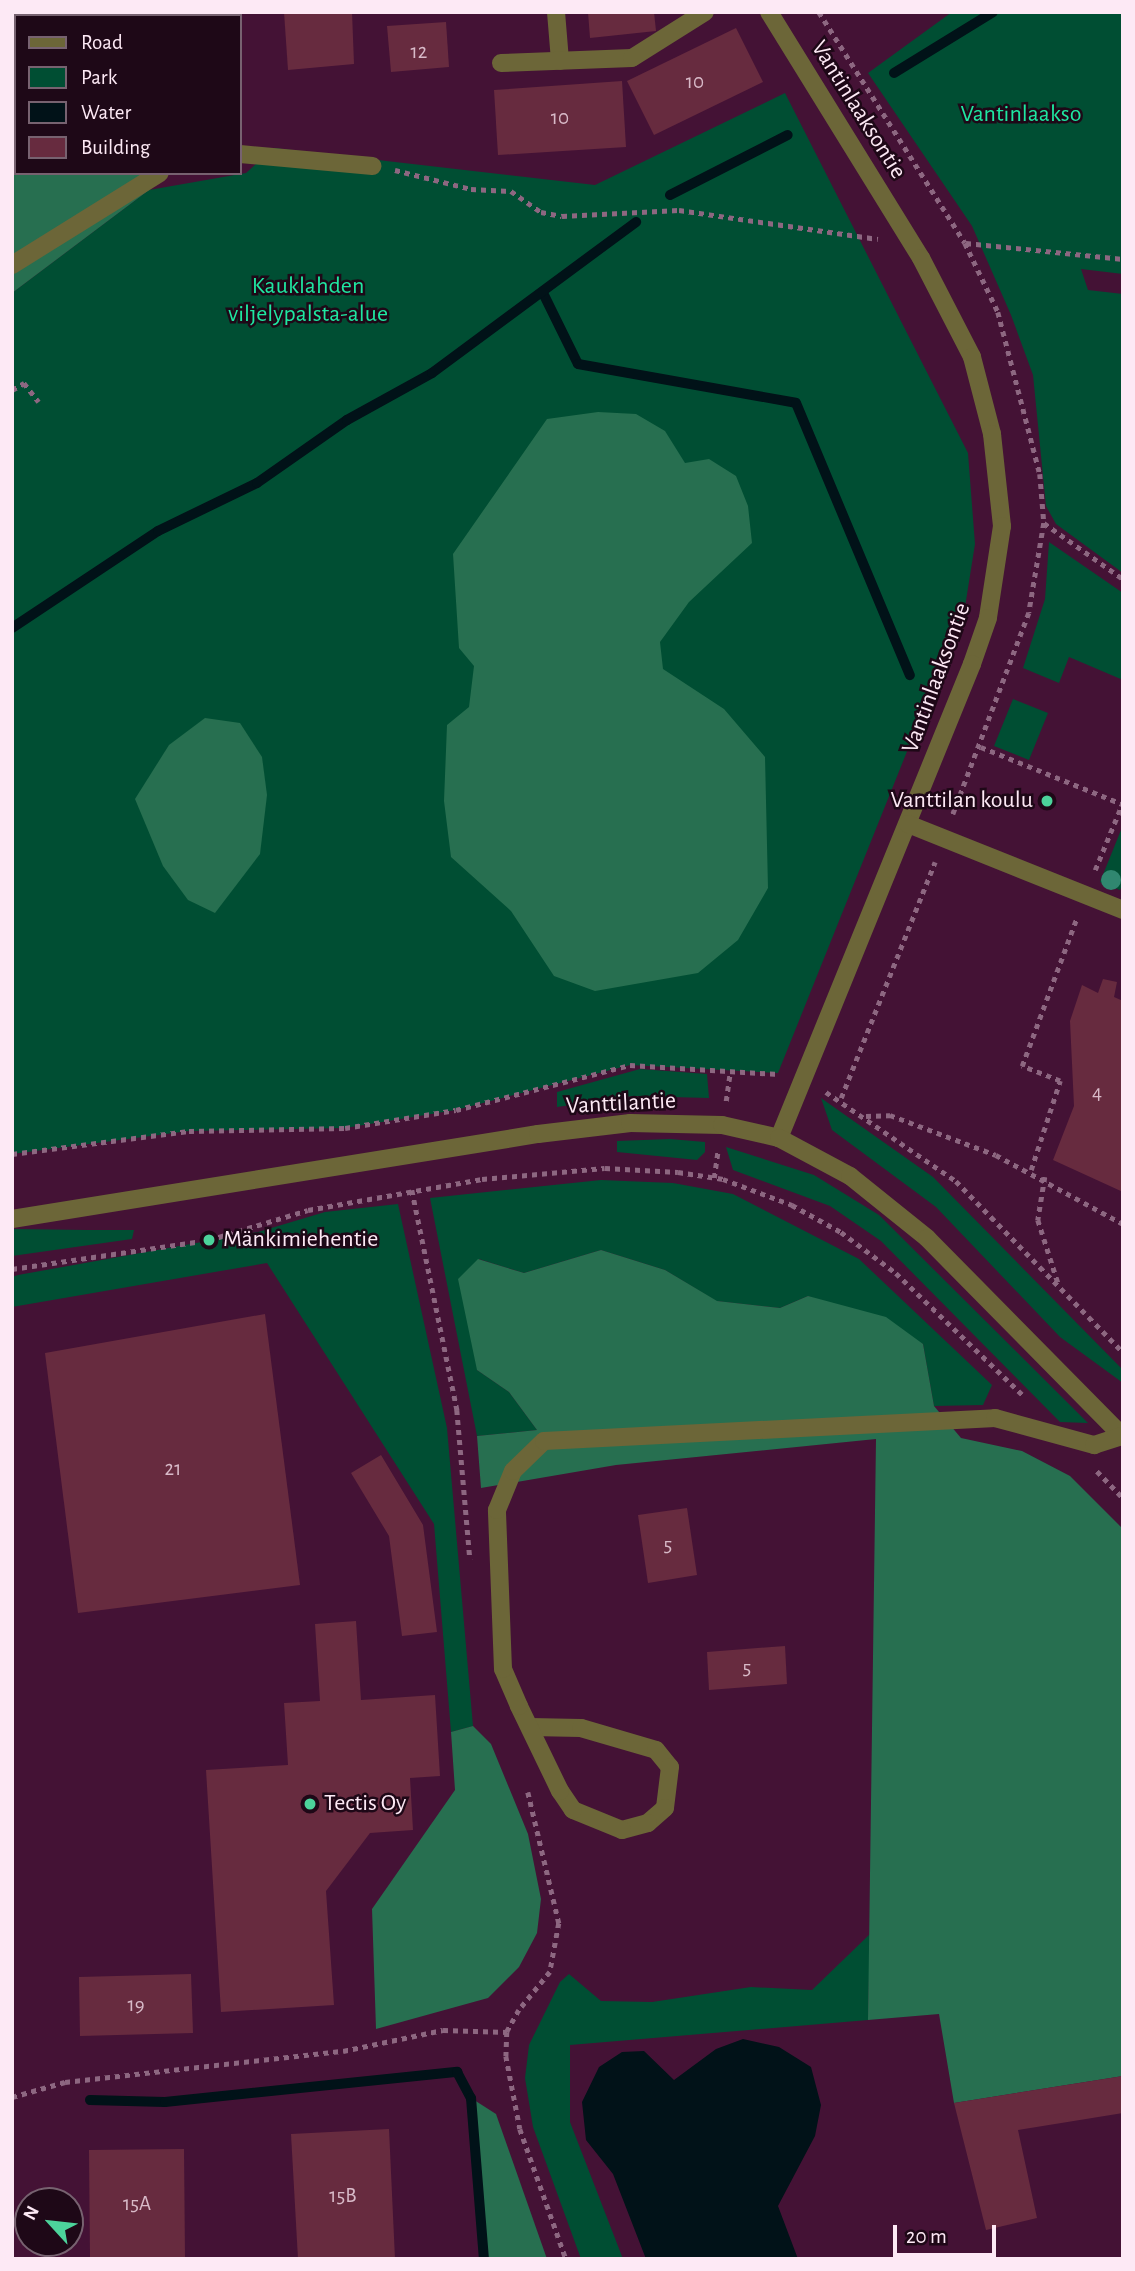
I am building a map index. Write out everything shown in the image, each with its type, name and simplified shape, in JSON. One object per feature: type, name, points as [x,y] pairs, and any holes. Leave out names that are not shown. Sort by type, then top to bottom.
[{"type":"street","points":[[556,12],[560,61]]},
{"type":"street","points":[[500,63],[632,58],[705,12]]},
{"type":"street","name":"Vantinlaaksontie","points":[[769,12],[921,258],[972,357],[992,434],[1002,526],[988,618],[908,824],[779,1138]]},
{"type":"street","points":[[242,155],[372,166]]},
{"type":"street","points":[[12,265],[157,175]]},
{"type":"street","points":[[908,824],[1123,909]]},
{"type":"street","name":"Vanttilantie","points":[[12,1219],[630,1123],[722,1125],[779,1138],[850,1176],[927,1238],[1122,1436]]},
{"type":"street","points":[[530,1727],[581,1728],[656,1750],[670,1766],[665,1808],[648,1824],[622,1830],[587,1820],[560,1791],[530,1727],[503,1669],[497,1510],[513,1471],[544,1441],[995,1418],[1060,1433],[1094,1445],[1122,1436]]},
{"type":"path","points":[[819,12],[965,243],[998,312],[1023,389],[1044,523],[1029,613],[981,747],[841,1098]]},
{"type":"path","points":[[372,166],[471,189],[511,191],[541,212],[562,216],[679,210],[886,240]]},
{"type":"path","points":[[965,243],[1123,259]]},
{"type":"path","points":[[12,390],[24,383],[39,402]]},
{"type":"path","points":[[1044,523],[1123,579]]},
{"type":"path","points":[[981,747],[1123,803],[1085,895],[1022,1066],[1060,1081],[1031,1170]]},
{"type":"path","points":[[12,1154],[189,1131],[345,1128],[456,1110],[630,1065],[778,1073],[841,1098],[956,1181],[1123,1352]]},
{"type":"path","points":[[865,1116],[890,1115],[1031,1170],[1123,1224]]},
{"type":"path","points":[[12,1269],[209,1240],[308,1210],[412,1190],[606,1168],[723,1179],[792,1205],[896,1273],[1060,1433],[1123,1499]]},
{"type":"path","points":[[1045,1177],[1038,1220],[1059,1286]]},
{"type":"path","points":[[412,1190],[457,1410],[471,1571]]},
{"type":"path","points":[[525,1785],[559,1923],[550,1972],[507,2032],[517,2117],[565,2259]]},
{"type":"path","points":[[12,2097],[65,2082],[344,2051],[443,2030],[507,2032]]},
{"type":"green space","points":[[12,12],[112,14],[14,14],[14,175],[155,175],[149,190],[12,293]]},
{"type":"green space","name":"Vantinlaakso","points":[[952,12],[1123,12],[1123,274],[1081,269],[1088,290],[1123,294],[1123,573],[1056,524],[1046,506],[1033,375],[1011,315],[972,226],[868,73]]},
{"type":"green space","name":"Kauklahden viljelypalsta-alue","points":[[785,93],[968,453],[975,544],[965,607],[778,1073],[630,1065],[456,1110],[345,1128],[189,1131],[12,1154],[12,293],[149,190],[242,175],[274,148],[595,185]]},
{"type":"green space","points":[[598,412],[636,414],[665,431],[685,463],[709,459],[736,476],[748,506],[752,543],[689,602],[660,642],[663,669],[724,709],[765,757],[768,888],[738,940],[698,973],[595,991],[554,976],[511,911],[451,857],[444,801],[447,725],[469,707],[474,666],[459,648],[453,554],[547,419]]},
{"type":"green space","points":[[1049,542],[1123,593],[1123,680],[1069,657],[1059,683],[1023,668],[1045,599]]},
{"type":"green space","points":[[1013,699],[1048,713],[1029,760],[994,746]]},
{"type":"green space","points":[[205,718],[240,723],[262,757],[267,795],[260,854],[215,913],[188,900],[163,866],[135,799],[169,745]]},
{"type":"green space","points":[[1123,825],[1123,883],[1120,890],[1100,882]]},
{"type":"green space","points":[[640,1069],[707,1074],[709,1098],[633,1096],[557,1107],[557,1092]]},
{"type":"green space","points":[[821,1098],[933,1177],[1123,1370],[1123,1383],[1060,1337],[936,1207],[832,1130]]},
{"type":"green space","points":[[670,1139],[705,1142],[705,1152],[697,1160],[617,1152],[617,1141]]},
{"type":"green space","points":[[726,1147],[814,1175],[879,1215],[1088,1423],[1060,1422],[881,1241],[830,1206],[733,1170]]},
{"type":"green space","points":[[601,1180],[673,1183],[733,1194],[859,1259],[992,1385],[983,1405],[934,1406],[923,1344],[808,1296],[780,1308],[716,1301],[665,1270],[601,1250],[524,1273],[479,1259],[477,1370],[509,1392],[537,1430],[477,1436],[430,1198]]},
{"type":"green space","points":[[398,1204],[447,1428],[473,1726],[451,1732],[434,1524],[267,1263],[12,1307],[12,1277],[18,1275],[258,1232],[325,1212]]},
{"type":"green space","points":[[12,1229],[134,1230],[132,1239],[12,1256]]},
{"type":"green space","points":[[601,1250],[665,1270],[717,1301],[780,1308],[808,1296],[886,1317],[923,1344],[934,1406],[961,1438],[1022,1451],[1070,1476],[1123,1529],[1123,2076],[954,2103],[939,2014],[868,2020],[876,1439],[616,1465],[481,1488],[477,1436],[537,1430],[509,1392],[477,1370],[458,1279],[478,1259],[524,1273]]},
{"type":"green space","points":[[473,1726],[491,1744],[528,1834],[541,1899],[537,1933],[519,1967],[488,1998],[376,2029],[372,1909],[455,1790],[451,1732]]},
{"type":"green space","points":[[870,1934],[868,2020],[570,2045],[570,2122],[623,2259],[581,2259],[533,2127],[525,2078],[529,2045],[560,1982],[569,1974],[601,2001],[652,2002],[751,1987],[812,1990]]},
{"type":"green space","points":[[471,2098],[496,2114],[547,2259],[484,2259]]},
{"type":"water","points":[[743,2039],[779,2047],[811,2067],[821,2105],[815,2136],[778,2206],[798,2259],[646,2259],[613,2174],[586,2140],[582,2102],[599,2067],[622,2052],[644,2051],[674,2080],[716,2049]]},
{"type":"building","points":[[284,12],[352,12],[354,64],[288,70]]},
{"type":"building","points":[[588,12],[654,12],[656,31],[590,38]]},
{"type":"building","points":[[446,22],[449,67],[391,72],[387,26]]},
{"type":"building","points":[[736,28],[763,82],[654,135],[627,81]]},
{"type":"building","points":[[622,81],[626,147],[498,155],[494,90]]},
{"type":"building","points":[[1103,979],[1117,982],[1114,997],[1123,1001],[1123,1192],[1053,1160],[1074,1106],[1070,1021],[1082,985],[1098,993]]},
{"type":"building","points":[[265,1314],[300,1585],[78,1613],[45,1353]]},
{"type":"building","points":[[381,1455],[423,1525],[437,1632],[402,1636],[389,1536],[351,1473]]},
{"type":"building","points":[[687,1508],[697,1575],[648,1583],[638,1515]]},
{"type":"building","name":"Tectis Oy","points":[[356,1621],[361,1700],[435,1695],[440,1776],[410,1778],[413,1830],[370,1833],[326,1891],[334,2005],[221,2012],[206,1770],[288,1765],[284,1703],[320,1701],[315,1624]]},
{"type":"building","points":[[785,1646],[787,1684],[709,1690],[707,1652]]},
{"type":"building","points":[[191,1974],[193,2033],[80,2036],[79,1977]]},
{"type":"building","points":[[1123,2076],[1123,2113],[1018,2130],[1037,2218],[986,2230],[954,2103]]},
{"type":"building","points":[[389,2129],[395,2259],[298,2259],[291,2134]]},
{"type":"building","points":[[184,2149],[185,2259],[90,2259],[89,2150]]},
{"type":"waterway","points":[[894,73],[993,12]]},
{"type":"waterway","points":[[670,195],[788,135]]},
{"type":"waterway","points":[[12,628],[158,531],[257,483],[347,420],[432,373],[636,222]]},
{"type":"waterway","points":[[543,293],[578,364],[796,403],[910,675]]},
{"type":"waterway","points":[[90,2100],[165,2102],[457,2072],[471,2098],[484,2259]]},
{"type":"place","name":"Vanttilan koulu","points":[[1047,801]]},
{"type":"place","name":"Mänkimiehentie","points":[[209,1240]]},
{"type":"place","name":"Tectis Oy","points":[[310,1804]]}]
